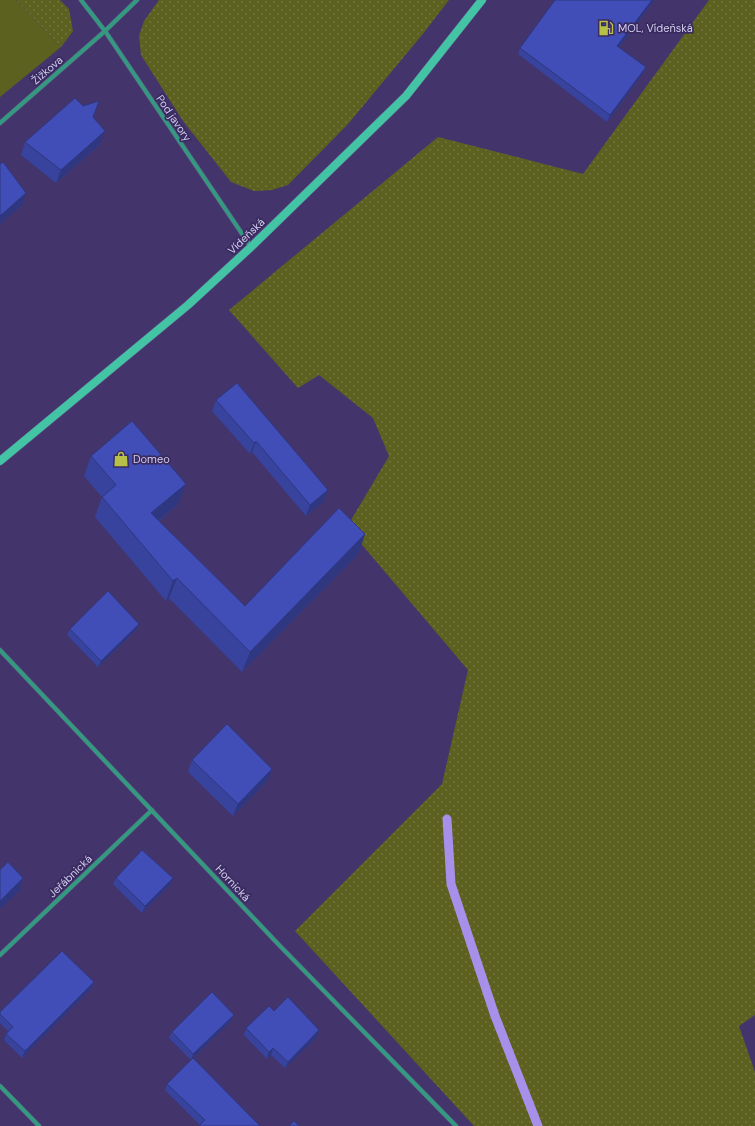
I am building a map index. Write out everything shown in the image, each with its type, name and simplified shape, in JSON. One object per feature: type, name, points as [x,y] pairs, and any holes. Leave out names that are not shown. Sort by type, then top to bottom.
[{"type":"main road","name":"Vídeňská","points":[[0,461],[188,305],[251,247],[406,96],[482,0]]},
{"type":"street","name":"Pod javory","points":[[81,0],[105,31],[251,247]]},
{"type":"street","name":"Žižkova","points":[[0,123],[105,31],[137,0]]},
{"type":"street","name":"Hornická","points":[[0,650],[280,946],[456,1126]]},
{"type":"street","name":"Jeřábnická","points":[[0,955],[152,810]]},
{"type":"street","points":[[0,1086],[39,1126]]},
{"type":"green space","points":[[0,0],[16,0],[61,47],[0,97]]},
{"type":"green space","points":[[16,0],[60,0],[69,9],[73,31],[61,47]]},
{"type":"green space","points":[[159,0],[449,0],[348,124],[288,185],[272,190],[254,191],[231,182],[183,121],[141,55],[139,36],[144,21]]},
{"type":"green space","points":[[709,0],[755,0],[755,1015],[739,1026],[755,1072],[755,1126],[474,1126],[295,931],[442,784],[468,670],[347,527],[389,456],[373,418],[319,375],[298,388],[229,310],[438,137],[583,174]]},
{"type":"building","points":[[555,0],[652,0],[617,46],[646,67],[610,115],[520,48]]},
{"type":"building","points":[[75,98],[83,106],[99,101],[93,117],[105,131],[61,170],[25,142]]},
{"type":"building","points":[[3,162],[26,193],[0,216],[0,164]]},
{"type":"building","points":[[237,383],[328,490],[310,505],[256,441],[254,443],[216,400]]},
{"type":"building","points":[[132,421],[186,484],[151,513],[245,606],[339,508],[365,534],[250,652],[177,578],[173,581],[102,497],[116,485],[91,456]]},
{"type":"building","points":[[108,591],[139,624],[101,661],[70,629]]},
{"type":"building","points":[[227,724],[272,769],[238,804],[192,760]]},
{"type":"building","points":[[142,850],[173,878],[145,906],[116,878]]},
{"type":"building","points":[[8,862],[23,878],[0,901],[0,870]]},
{"type":"building","points":[[62,951],[94,982],[25,1051],[6,1034],[13,1027],[0,1014],[0,1012]]},
{"type":"building","points":[[212,992],[234,1015],[193,1054],[172,1032]]},
{"type":"building","points":[[288,997],[319,1030],[288,1062],[273,1048],[269,1052],[246,1028],[269,1006],[274,1011]]},
{"type":"building","points":[[193,1058],[260,1126],[199,1126],[205,1120],[167,1084]]},
{"type":"building","points":[[294,1121],[299,1126],[289,1126]]},
{"type":"waterway","points":[[447,819],[451,884],[495,1016],[538,1126]]},
{"type":"place","name":"MOL, Vídeňská","points":[[606,28]]},
{"type":"place","name":"Domeo","points":[[121,459]]}]
